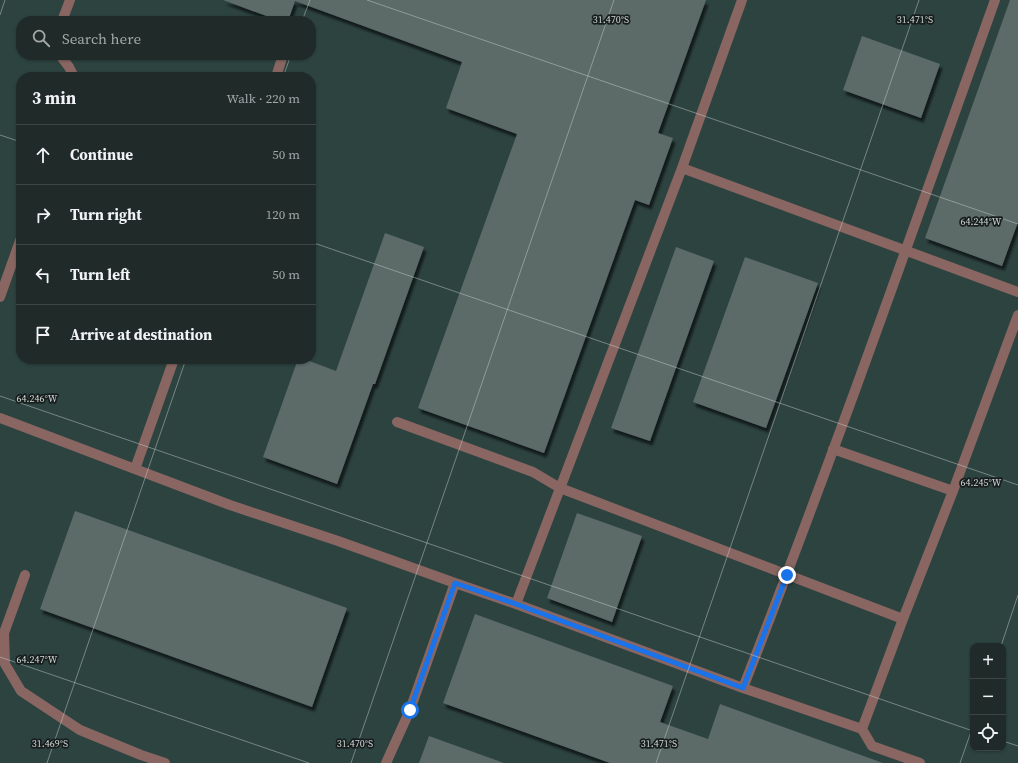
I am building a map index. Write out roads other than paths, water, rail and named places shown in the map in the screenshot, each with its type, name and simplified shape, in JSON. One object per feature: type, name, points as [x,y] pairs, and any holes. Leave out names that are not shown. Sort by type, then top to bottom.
[{"type":"lane","points":[[64,16],[70,0]]},
{"type":"lane","points":[[516,604],[682,168],[742,0]]},
{"type":"lane","points":[[743,688],[787,575],[906,250],[995,0]]},
{"type":"lane","points":[[64,60],[72,72]]},
{"type":"lane","points":[[278,72],[281,60]]},
{"type":"lane","points":[[682,168],[1018,292]]},
{"type":"lane","points":[[0,297],[16,252]]},
{"type":"lane","points":[[862,729],[953,491],[1018,315]]},
{"type":"lane","points":[[135,469],[172,364]]},
{"type":"lane","points":[[0,418],[230,505],[338,541],[516,604],[743,688],[862,729],[872,746],[920,763]]},
{"type":"lane","points":[[397,422],[533,472],[560,488],[903,619]]},
{"type":"lane","points":[[833,449],[953,491]]},
{"type":"lane","points":[[25,575],[4,633],[5,664],[21,691],[80,730],[141,755],[165,763]]},
{"type":"lane","points":[[386,763],[410,710],[455,583]]}]
